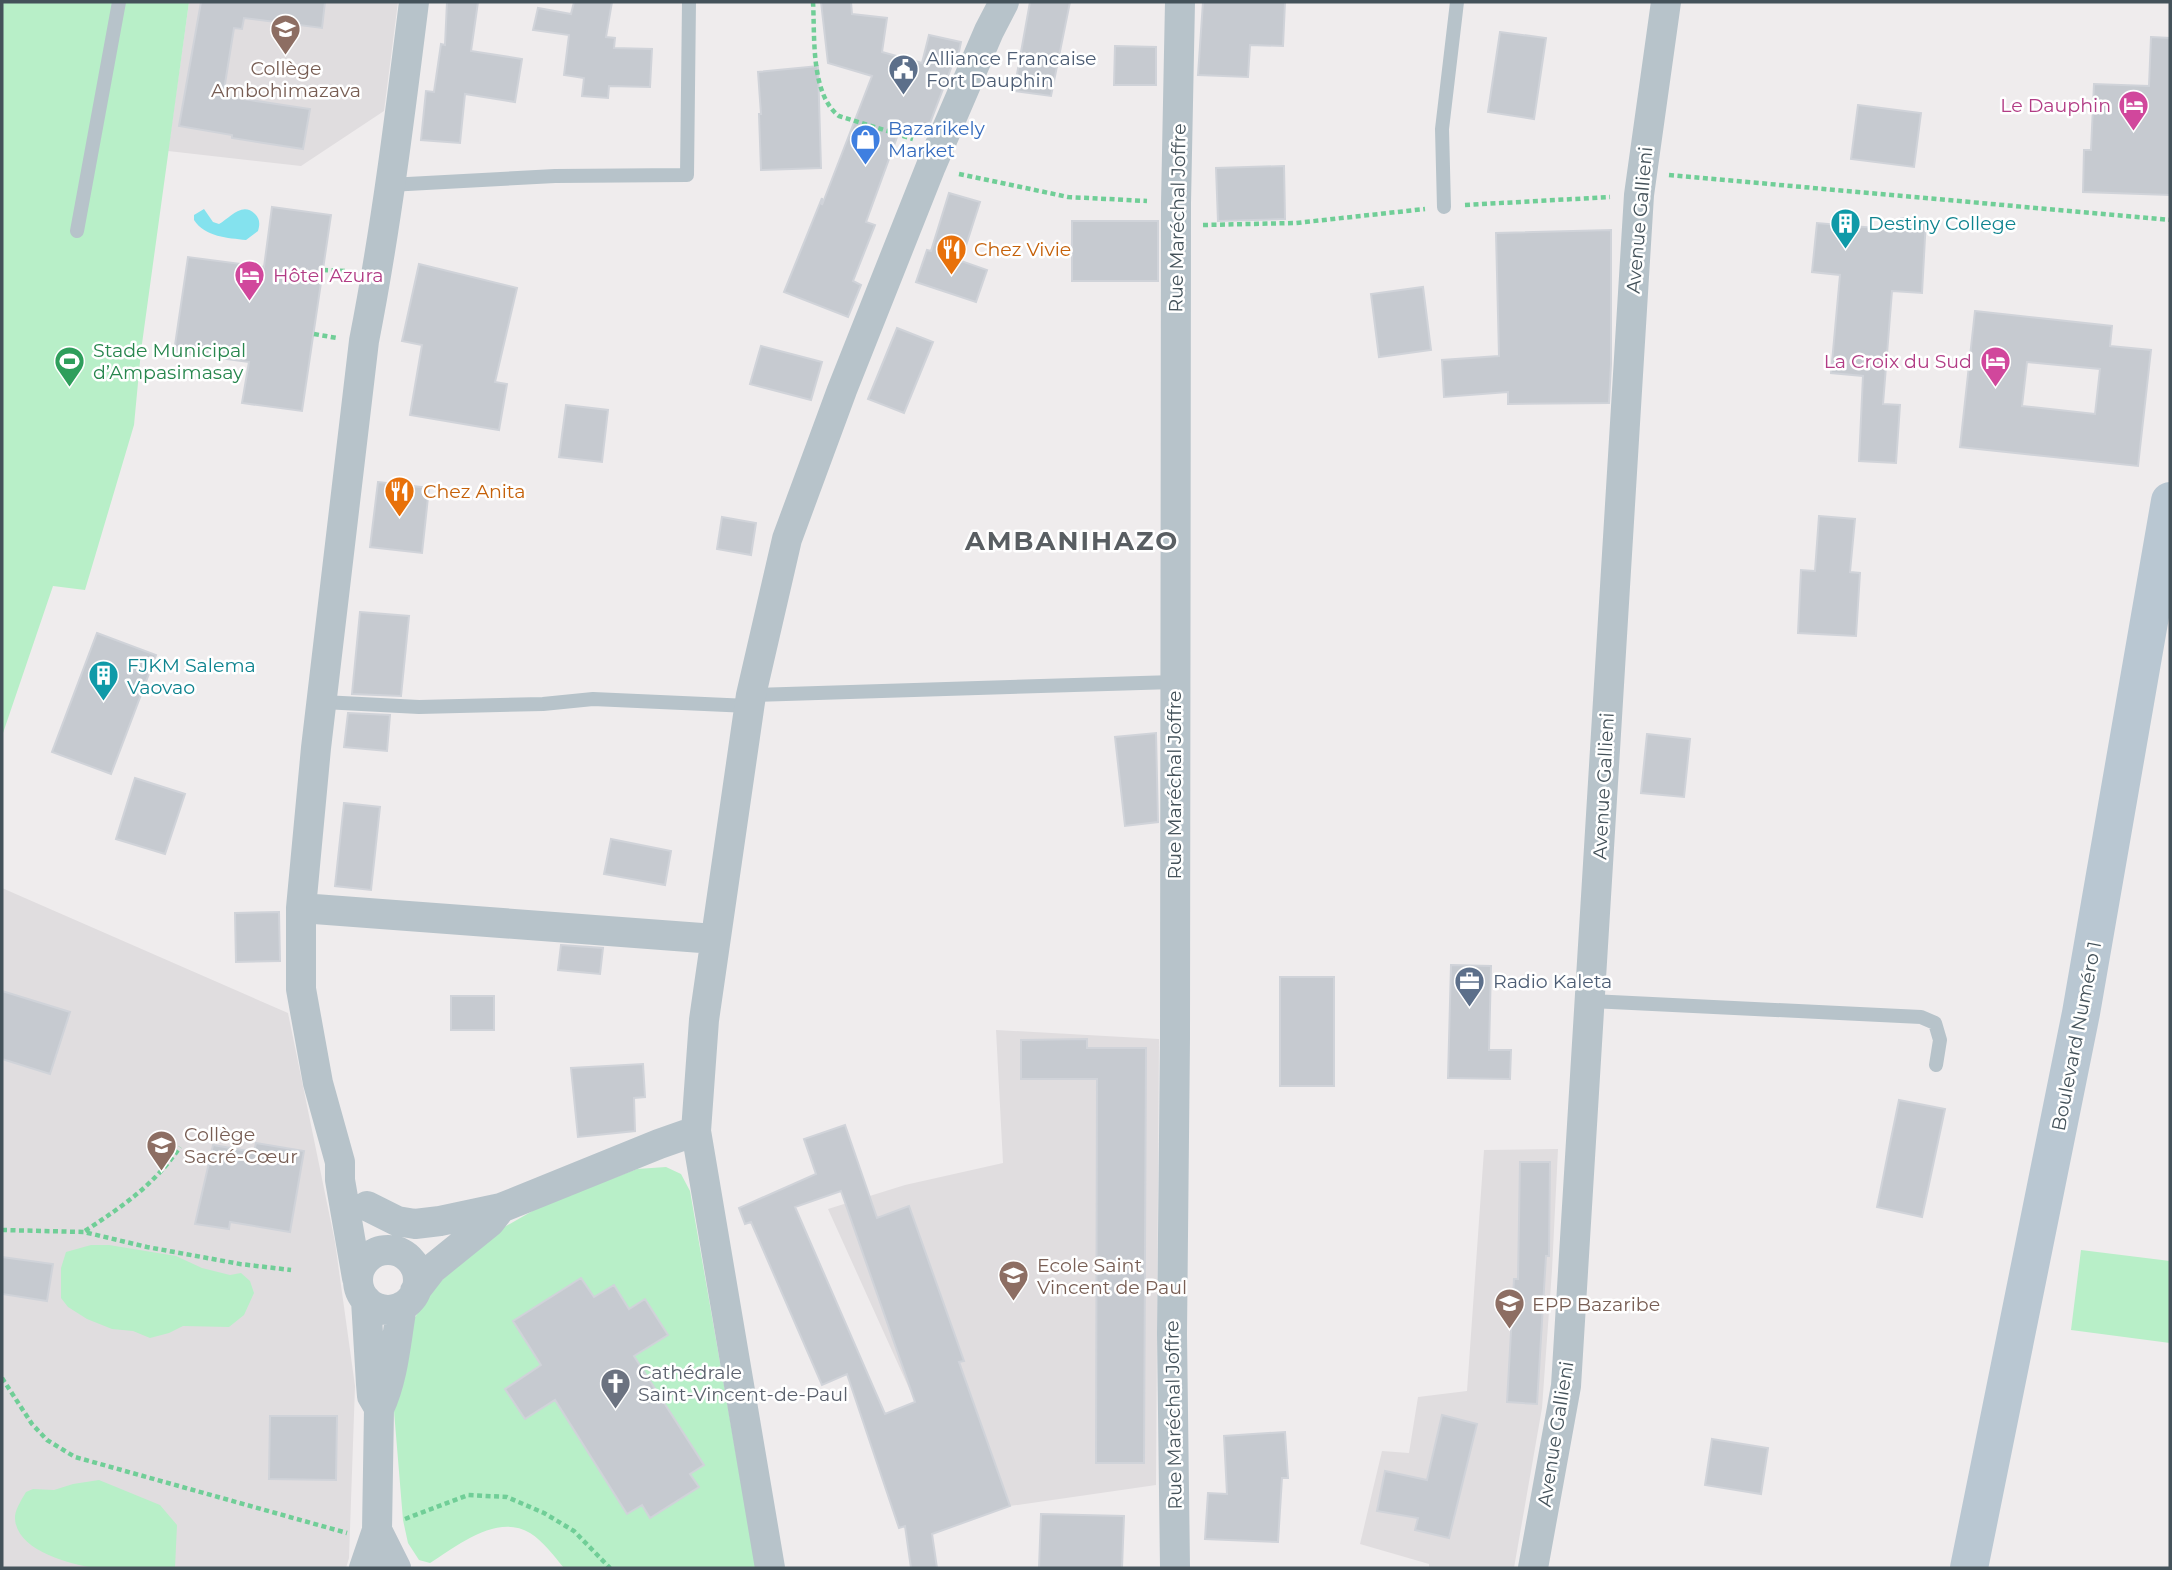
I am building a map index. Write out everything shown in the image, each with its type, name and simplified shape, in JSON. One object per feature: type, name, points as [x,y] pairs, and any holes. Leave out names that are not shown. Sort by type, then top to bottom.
[{"type":"main road","name":"Boulevard Numéro 1","points":[[1969,1568],[2081,1013],[2170,501]]},
{"type":"street","points":[[414,2],[374,294],[365,341],[316,748],[301,908],[301,989],[318,1083],[340,1162],[340,1180],[361,1289],[383,1310],[409,1299],[432,1269],[490,1223],[501,1208]]},
{"type":"street","points":[[770,1568],[696,1131],[704,1020],[750,700],[787,539],[842,390],[936,156],[1004,2]]},
{"type":"street","name":"Rue Maréchal Joffre","points":[[1175,1568],[1172,1334],[1174,682],[1176,214],[1180,2]]},
{"type":"street","name":"Avenue Gallieni","points":[[1533,1568],[1566,1386],[1640,184],[1666,2]]},
{"type":"street","points":[[301,908],[715,939]]},
{"type":"street","points":[[367,1206],[397,1221],[415,1224],[501,1208],[696,1131]]},
{"type":"street","points":[[340,1162],[352,1176],[367,1206],[396,1251]]},
{"type":"street","points":[[396,1251],[440,1221]]},
{"type":"street","points":[[364,1568],[377,1530],[379,1409],[385,1396],[417,1273],[407,1257],[396,1251],[384,1250],[369,1256],[359,1270],[372,1396],[379,1409]]},
{"type":"street","points":[[377,1530],[396,1568]]},
{"type":"lane","points":[[77,231],[119,2]]},
{"type":"lane","points":[[389,185],[555,176],[687,175],[689,2]]},
{"type":"lane","points":[[1444,207],[1442,129],[1457,2]]},
{"type":"lane","points":[[323,702],[419,706],[542,704],[593,699],[750,700],[1174,682]]},
{"type":"lane","points":[[1591,1001],[1921,1017],[1935,1023],[1940,1040],[1936,1065]]},
{"type":"path","points":[[813,2],[816,73],[830,109],[839,116],[936,156],[975,179],[1068,197],[1176,214],[1296,223],[1640,184],[2170,220]]},
{"type":"path","points":[[84,1232],[145,1189],[164,1171],[180,1147]]},
{"type":"path","points":[[2,1230],[84,1232],[214,1259],[292,1270]]},
{"type":"path","points":[[2,1378],[32,1424],[47,1440],[75,1457],[349,1533],[377,1530],[468,1495],[507,1497],[574,1531],[610,1568]]},
{"type":"shaded area","name":"Collège Ambohimazava","points":[[189,2],[398,2],[384,111],[301,166],[168,151]]},
{"type":"shaded area","name":"Collège Sacré-Cœur","points":[[2,888],[288,1013],[335,1242],[355,1386],[349,1558],[346,1568],[2,1568]]},
{"type":"shaded area","name":"Ecole Saint Vincent de Paul","points":[[996,1030],[1159,1039],[1156,1485],[1010,1506],[958,1524],[913,1397],[828,1209],[905,1185],[1003,1163]]},
{"type":"shaded area","name":"EPP Bazaribe","points":[[1558,1149],[1542,1408],[1514,1568],[1429,1568],[1429,1564],[1360,1544],[1382,1451],[1409,1453],[1418,1397],[1467,1391],[1484,1150]]},
{"type":"green space","name":"Stade Municipal d’Ampasimasay","points":[[2,2],[189,2],[141,351],[134,425],[85,590],[53,586],[2,736]]},
{"type":"green space","points":[[666,1167],[681,1174],[690,1191],[756,1568],[564,1568],[544,1544],[530,1533],[504,1527],[478,1534],[430,1563],[419,1560],[408,1543],[403,1520],[394,1411],[411,1324],[432,1290],[485,1238],[543,1205],[637,1169]]},
{"type":"green space","points":[[91,1245],[109,1245],[176,1256],[202,1268],[230,1275],[241,1273],[250,1281],[254,1293],[244,1315],[229,1327],[183,1326],[150,1338],[133,1331],[112,1329],[87,1319],[68,1307],[61,1298],[61,1268],[66,1252]]},
{"type":"green space","points":[[2081,1250],[2170,1261],[2170,1343],[2071,1330]]},
{"type":"green space","points":[[99,1480],[160,1505],[177,1525],[175,1568],[94,1568],[70,1563],[44,1553],[23,1538],[17,1528],[15,1516],[26,1492],[33,1489],[54,1490]]},
{"type":"water","points":[[204,209],[213,222],[219,224],[236,212],[250,210],[259,220],[258,231],[246,240],[211,233],[194,220],[194,215]]},
{"type":"building","points":[[201,2],[325,2],[322,28],[244,18],[242,29],[234,28],[223,96],[310,109],[303,149],[232,138],[232,135],[179,126]]},
{"type":"building","points":[[447,2],[478,2],[471,51],[522,59],[515,102],[465,94],[460,143],[421,140],[426,91],[434,92],[441,44],[445,45]]},
{"type":"building","points":[[574,2],[612,2],[606,37],[615,38],[614,48],[652,49],[650,87],[609,86],[608,98],[582,96],[584,78],[564,75],[569,35],[533,30],[538,8],[571,14]]},
{"type":"building","points":[[821,2],[851,2],[852,14],[887,18],[882,52],[922,63],[929,35],[961,42],[956,64],[953,63],[925,136],[900,129],[866,222],[875,225],[853,281],[861,285],[848,317],[784,292],[822,198],[822,205],[872,76],[828,63]]},
{"type":"building","points":[[1030,2],[1070,2],[1051,96],[1014,91]]},
{"type":"building","points":[[1203,2],[1285,2],[1283,46],[1250,45],[1248,77],[1198,75]]},
{"type":"building","points":[[1500,32],[1546,38],[1534,119],[1488,112]]},
{"type":"building","name":"Le Dauphin","points":[[2151,37],[2170,38],[2170,195],[2083,192],[2084,150],[2091,150],[2094,84],[2149,86]]},
{"type":"building","points":[[1115,46],[1156,47],[1156,85],[1114,85]]},
{"type":"building","points":[[818,66],[821,168],[761,170],[758,72]]},
{"type":"building","points":[[1858,105],[1921,113],[1914,167],[1851,159]]},
{"type":"building","points":[[1284,166],[1285,219],[1218,221],[1216,168]]},
{"type":"building","points":[[949,193],[980,202],[961,261],[987,270],[976,302],[916,282],[927,250],[931,251]]},
{"type":"building","name":"Hôtel Azura","points":[[272,207],[331,215],[302,411],[242,403],[249,362],[174,352],[188,257],[264,267]]},
{"type":"building","points":[[1901,218],[1926,219],[1922,293],[1892,291],[1883,404],[1900,405],[1896,463],[1859,461],[1863,376],[1831,373],[1840,275],[1812,272],[1817,223],[1900,230]]},
{"type":"building","points":[[1072,221],[1158,221],[1158,281],[1072,281]]},
{"type":"building","points":[[1611,230],[1609,403],[1508,404],[1508,392],[1444,397],[1442,360],[1499,356],[1496,233]]},
{"type":"building","points":[[419,264],[517,288],[495,382],[507,384],[499,430],[410,415],[422,345],[402,341]]},
{"type":"building","points":[[1423,287],[1431,350],[1379,357],[1371,294]]},
{"type":"building","name":"La Croix du Sud","points":[[1975,311],[2112,326],[2110,346],[2151,350],[2138,466],[1960,447]],"holes":[[[2027,362],[2100,369],[2095,414],[2022,406]]]},
{"type":"building","points":[[897,328],[933,342],[904,413],[868,399]]},
{"type":"building","points":[[761,346],[822,362],[811,400],[750,384]]},
{"type":"building","points":[[566,405],[608,410],[602,462],[559,457]]},
{"type":"building","name":"Chez Anita","points":[[378,482],[429,488],[422,553],[370,547]]},
{"type":"building","points":[[1819,516],[1855,519],[1850,572],[1860,573],[1856,636],[1798,633],[1801,570],[1815,571]]},
{"type":"building","points":[[722,517],[756,523],[751,555],[717,549]]},
{"type":"building","points":[[360,612],[409,616],[401,696],[352,694]]},
{"type":"building","name":"FJKM Salema Vaovao","points":[[97,633],[156,655],[111,774],[52,752]]},
{"type":"building","points":[[348,713],[390,715],[387,751],[344,747]]},
{"type":"building","points":[[1156,733],[1158,822],[1125,826],[1115,737]]},
{"type":"building","points":[[1647,734],[1690,739],[1684,797],[1641,793]]},
{"type":"building","points":[[135,778],[185,794],[165,854],[116,839]]},
{"type":"building","points":[[344,803],[380,807],[371,890],[335,886]]},
{"type":"building","points":[[611,839],[671,851],[665,885],[604,874]]},
{"type":"building","points":[[279,912],[280,961],[236,962],[235,913]]},
{"type":"building","points":[[561,945],[603,948],[600,974],[558,970]]},
{"type":"building","name":"Radio Kaleta","points":[[1451,965],[1491,966],[1489,1050],[1511,1050],[1510,1079],[1448,1078]]},
{"type":"building","points":[[1280,977],[1334,977],[1334,1086],[1280,1086]]},
{"type":"building","points":[[2,991],[70,1012],[50,1074],[2,1059]]},
{"type":"building","points":[[451,996],[494,996],[494,1030],[451,1030]]},
{"type":"building","points":[[1087,1039],[1087,1048],[1146,1048],[1144,1463],[1096,1463],[1097,1079],[1021,1079],[1021,1040]]},
{"type":"building","points":[[643,1064],[645,1097],[634,1098],[635,1131],[578,1137],[571,1068]]},
{"type":"building","points":[[1899,1100],[1945,1109],[1922,1217],[1877,1207]]},
{"type":"building","points":[[845,1125],[877,1218],[909,1206],[964,1361],[959,1362],[1010,1506],[932,1534],[937,1568],[911,1568],[905,1526],[899,1528],[847,1374],[822,1385],[751,1222],[745,1224],[739,1208],[816,1174],[804,1139]],"holes":[[[841,1191],[915,1402],[885,1414],[795,1207]]]},
{"type":"building","points":[[256,1143],[304,1151],[290,1232],[230,1222],[229,1229],[195,1224],[213,1145],[254,1152]]},
{"type":"building","points":[[1520,1162],[1550,1162],[1549,1256],[1546,1256],[1537,1404],[1507,1402],[1514,1279],[1518,1279]]},
{"type":"building","points":[[2,1257],[53,1264],[47,1301],[2,1294]]},
{"type":"building","name":"Cathédrale Saint-Vincent-de-Paul","points":[[581,1278],[594,1297],[614,1285],[629,1309],[645,1299],[668,1335],[634,1356],[704,1465],[690,1474],[699,1487],[650,1518],[642,1505],[627,1514],[555,1400],[525,1419],[505,1389],[541,1365],[513,1321]]},
{"type":"building","points":[[1442,1415],[1477,1424],[1449,1538],[1415,1530],[1418,1518],[1377,1511],[1385,1471],[1427,1480]]},
{"type":"building","points":[[270,1416],[337,1416],[336,1480],[269,1479]]},
{"type":"building","points":[[1285,1432],[1288,1478],[1282,1478],[1278,1542],[1205,1539],[1208,1493],[1227,1494],[1224,1436]]},
{"type":"building","points":[[1712,1439],[1768,1448],[1761,1494],[1705,1485]]},
{"type":"building","points":[[1041,1514],[1124,1516],[1122,1568],[1039,1568]]},
{"type":"place","name":"Collège Ambohimazava","points":[[286,56]]},
{"type":"place","name":"Alliance Francaise Fort Dauphin","points":[[903,96]]},
{"type":"place","name":"Le Dauphin","points":[[2134,132]]},
{"type":"place","name":"Bazarikely Market","points":[[865,166]]},
{"type":"place","name":"Destiny College","points":[[1845,250]]},
{"type":"place","name":"Chez Vivie","points":[[951,276]]},
{"type":"place","name":"Hôtel Azura","points":[[250,302]]},
{"type":"place","name":"Stade Municipal d’Ampasimasay","points":[[70,388]]},
{"type":"place","name":"La Croix du Sud","points":[[1995,388]]},
{"type":"place","name":"Chez Anita","points":[[400,518]]},
{"type":"place","name":"FJKM Salema Vaovao","points":[[104,703]]},
{"type":"place","name":"Radio Kaleta","points":[[1470,1008]]},
{"type":"place","name":"Collège Sacré-Cœur","points":[[161,1172]]},
{"type":"place","name":"Ecole Saint Vincent de Paul","points":[[1014,1303]]},
{"type":"place","name":"EPP Bazaribe","points":[[1509,1331]]},
{"type":"place","name":"Cathédrale Saint-Vincent-de-Paul","points":[[615,1410]]},
{"type":"district","name":"AMBANIHAZO","points":[[1072,541]]}]
